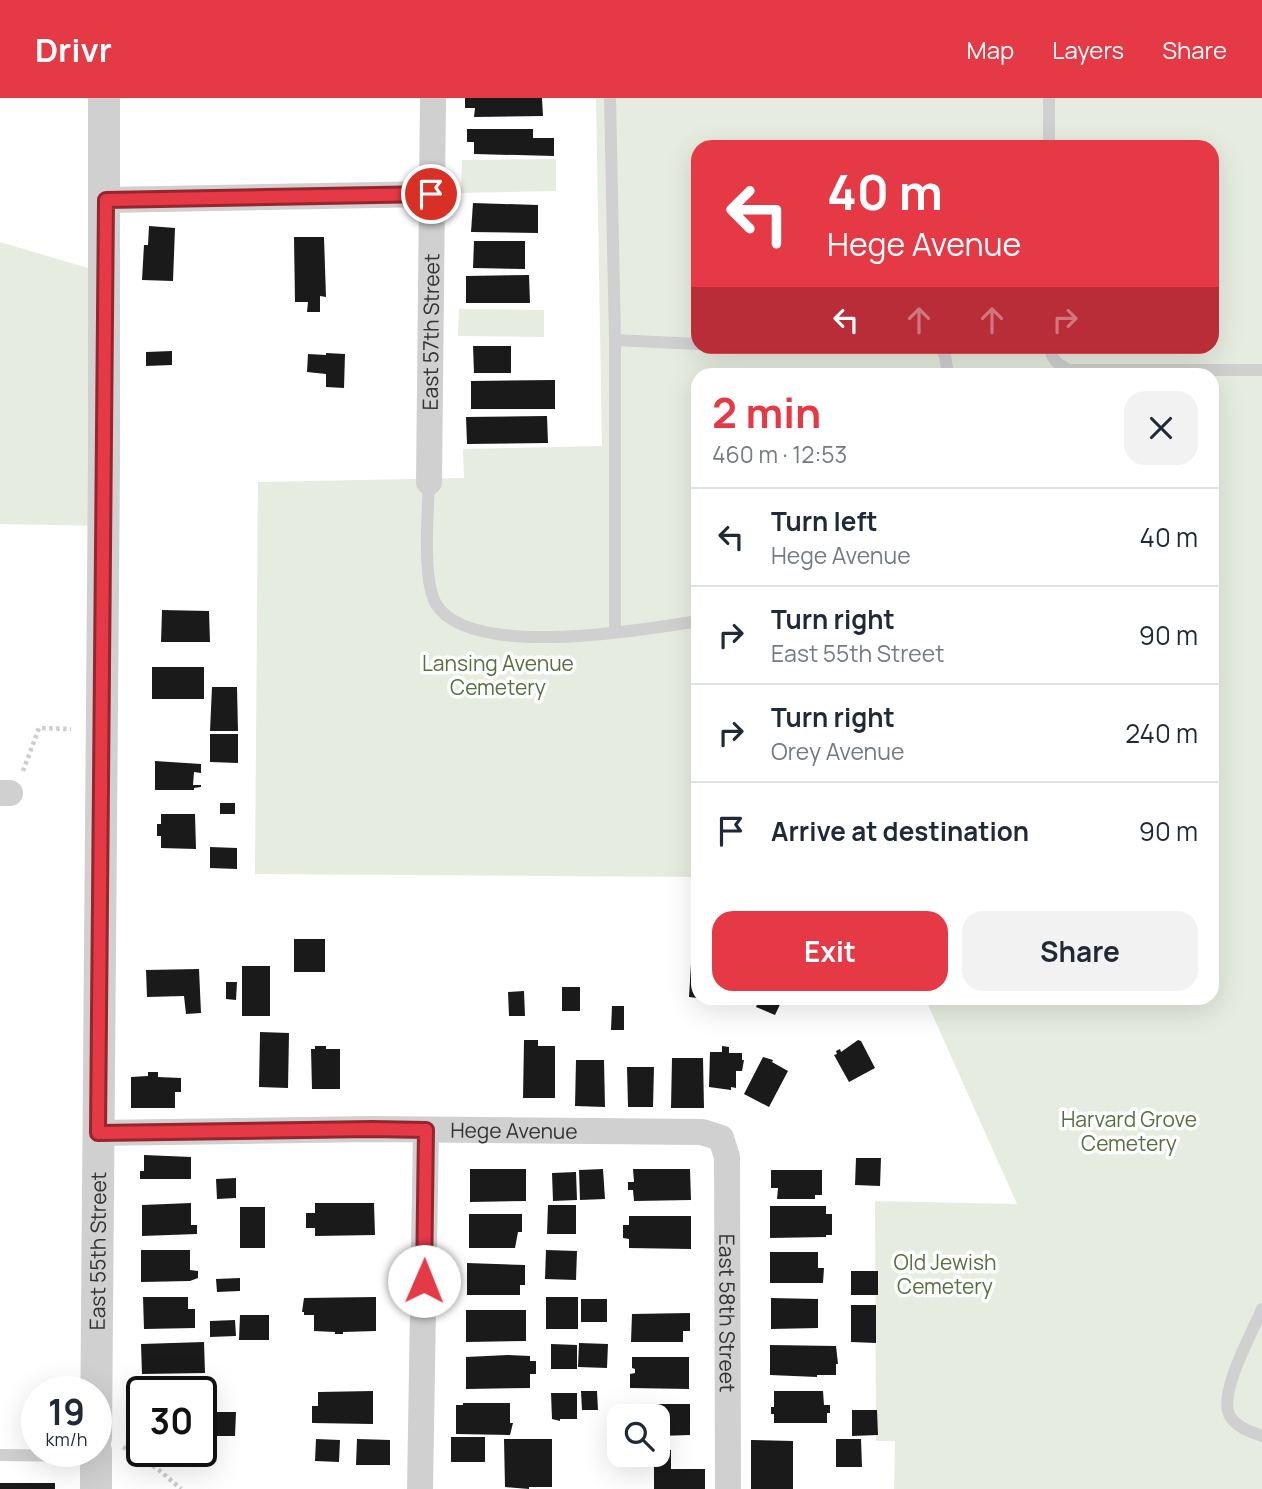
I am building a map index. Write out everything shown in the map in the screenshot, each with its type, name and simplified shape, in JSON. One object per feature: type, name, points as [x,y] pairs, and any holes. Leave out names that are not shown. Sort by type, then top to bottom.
[{"type":"street","name":"East 55th Street","points":[[102,1376],[98,1133],[106,200],[104,98]]},
{"type":"street","name":"East 57th Street","points":[[429,482],[433,98]]},
{"type":"street","points":[[106,200],[431,194]]},
{"type":"street","name":"Hege Avenue","points":[[98,1133],[372,1129],[702,1132],[721,1138]]},
{"type":"street","points":[[420,1489],[426,1130]]},
{"type":"street","name":"East 58th Street","points":[[721,1138],[727,1157],[728,1489]]},
{"type":"street","name":"East 55th Street","points":[[96,1489],[100,1467]]},
{"type":"lane","points":[[610,98],[615,340],[615,631]]},
{"type":"lane","points":[[1049,98],[1049,140]]},
{"type":"lane","points":[[615,340],[691,344]]},
{"type":"lane","points":[[1053,354],[1056,363],[1065,368]]},
{"type":"lane","points":[[1219,370],[1262,370]]},
{"type":"lane","points":[[429,482],[429,582],[436,603],[451,620],[482,632],[528,637],[560,637],[691,622]]},
{"type":"lane","points":[[1262,1309],[1229,1386],[1226,1404],[1230,1416],[1239,1426],[1262,1436]]},
{"type":"lane","points":[[0,1455],[21,1454]]},
{"type":"path","points":[[11,785],[39,728],[71,729]]},
{"type":"path","points":[[112,1452],[159,1470],[181,1489]]},
{"type":"green space","points":[[596,98],[1262,98],[1262,1489],[894,1489],[895,1441],[876,1441],[875,1201],[1017,1204],[928,1005],[1219,1005],[1219,368],[691,368],[691,877],[255,874],[258,482],[464,478],[463,449],[602,446]]},
{"type":"green space","points":[[556,159],[556,191],[461,193],[462,160]]},
{"type":"green space","points":[[0,242],[105,273],[104,526],[0,524]]},
{"type":"green space","points":[[459,309],[544,310],[544,337],[458,336]]},
{"type":"building","points":[[465,98],[542,98],[543,116],[474,117],[475,108],[465,108]]},
{"type":"building","points":[[467,129],[533,129],[533,138],[554,138],[554,156],[474,154],[474,142],[467,142]]},
{"type":"building","points":[[473,203],[538,205],[538,233],[471,232]]},
{"type":"building","points":[[149,226],[175,228],[173,281],[142,280],[144,245],[148,245]]},
{"type":"building","points":[[294,237],[324,237],[326,297],[320,296],[320,312],[307,312],[308,302],[295,302]]},
{"type":"building","points":[[474,241],[525,241],[525,269],[473,268]]},
{"type":"building","points":[[529,275],[530,303],[466,303],[466,276]]},
{"type":"building","points":[[473,346],[511,346],[511,373],[474,373]]},
{"type":"building","points":[[172,351],[172,365],[146,366],[146,352]]},
{"type":"building","points":[[308,354],[345,354],[344,388],[326,387],[326,374],[307,372]]},
{"type":"building","points":[[555,380],[555,409],[471,409],[471,381]]},
{"type":"building","points":[[547,416],[548,443],[467,444],[466,417]]},
{"type":"building","points":[[162,610],[209,611],[210,642],[161,642]]},
{"type":"building","points":[[152,667],[204,667],[204,699],[152,699]]},
{"type":"building","points":[[212,687],[237,687],[238,731],[210,731]]},
{"type":"building","points":[[210,734],[238,734],[238,763],[210,762]]},
{"type":"building","points":[[155,761],[201,764],[201,773],[194,772],[193,785],[201,787],[194,790],[155,790]]},
{"type":"building","points":[[220,803],[235,803],[235,814],[220,814]]},
{"type":"building","points":[[161,814],[195,814],[196,849],[161,848],[157,824],[161,824]]},
{"type":"building","points":[[210,847],[237,848],[237,869],[210,868]]},
{"type":"building","points":[[294,939],[325,939],[325,972],[294,972]]},
{"type":"building","points":[[691,964],[691,997],[689,997]]},
{"type":"building","points":[[242,966],[270,966],[270,1016],[242,1016]]},
{"type":"building","points":[[199,969],[201,1013],[186,1014],[184,996],[147,997],[146,970]]},
{"type":"building","points":[[226,982],[237,982],[236,1000],[226,999]]},
{"type":"building","points":[[562,987],[580,987],[580,1011],[562,1011]]},
{"type":"building","points":[[524,991],[525,1016],[509,1016],[508,992]]},
{"type":"building","points":[[757,1005],[780,1005],[775,1015],[756,1007]]},
{"type":"building","points":[[612,1006],[624,1006],[624,1030],[611,1030]]},
{"type":"building","points":[[260,1032],[289,1033],[288,1088],[259,1087]]},
{"type":"building","points":[[524,1040],[538,1040],[538,1046],[555,1046],[555,1098],[523,1098]]},
{"type":"building","points":[[858,1040],[875,1068],[849,1082],[834,1055],[837,1054],[836,1051],[840,1049],[841,1052]]},
{"type":"building","points":[[315,1046],[340,1049],[340,1089],[312,1089],[311,1049],[315,1049]]},
{"type":"building","points":[[722,1046],[729,1047],[729,1053],[742,1053],[744,1060],[742,1071],[736,1071],[736,1088],[731,1087],[731,1090],[709,1087],[710,1052],[722,1052]]},
{"type":"building","points":[[763,1057],[773,1060],[772,1062],[788,1071],[769,1107],[744,1094]]},
{"type":"building","points":[[672,1058],[703,1058],[704,1108],[671,1108]]},
{"type":"building","points":[[576,1060],[604,1060],[605,1107],[575,1106]]},
{"type":"building","points":[[627,1067],[654,1067],[653,1107],[628,1107]]},
{"type":"building","points":[[148,1072],[158,1072],[158,1077],[181,1078],[181,1092],[175,1092],[175,1108],[131,1108],[131,1077],[148,1076]]},
{"type":"building","points":[[144,1155],[191,1157],[191,1179],[140,1179],[140,1171],[144,1171]]},
{"type":"building","points":[[856,1158],[881,1158],[880,1186],[855,1185]]},
{"type":"building","points":[[470,1169],[526,1169],[526,1201],[470,1202]]},
{"type":"building","points":[[603,1169],[605,1199],[580,1200],[579,1170]]},
{"type":"building","points":[[633,1169],[690,1169],[691,1200],[634,1201],[633,1190],[628,1190],[628,1182],[634,1182]]},
{"type":"building","points":[[771,1170],[822,1170],[822,1195],[815,1195],[815,1199],[777,1199],[778,1188],[771,1188]]},
{"type":"building","points":[[576,1172],[577,1200],[553,1201],[552,1173]]},
{"type":"building","points":[[236,1178],[236,1198],[217,1199],[216,1179]]},
{"type":"building","points":[[191,1203],[191,1225],[197,1225],[197,1234],[142,1236],[142,1205]]},
{"type":"building","points":[[315,1203],[374,1203],[375,1235],[315,1236],[315,1228],[306,1228],[306,1213],[315,1213]]},
{"type":"building","points":[[548,1205],[576,1205],[576,1234],[547,1234]]},
{"type":"building","points":[[770,1206],[826,1206],[826,1214],[832,1214],[832,1235],[770,1238]]},
{"type":"building","points":[[240,1207],[265,1207],[265,1248],[240,1248]]},
{"type":"building","points":[[469,1214],[522,1214],[522,1232],[518,1232],[515,1248],[469,1248]]},
{"type":"building","points":[[629,1216],[691,1216],[691,1249],[629,1248],[629,1239],[623,1238],[623,1225],[629,1225]]},
{"type":"building","points":[[141,1250],[190,1250],[190,1270],[198,1271],[198,1278],[190,1281],[141,1282]]},
{"type":"building","points":[[546,1250],[577,1251],[576,1280],[545,1279]]},
{"type":"building","points":[[770,1252],[818,1252],[818,1268],[824,1268],[823,1283],[770,1283]]},
{"type":"building","points":[[467,1263],[525,1265],[525,1285],[520,1285],[520,1295],[467,1295]]},
{"type":"building","points":[[851,1271],[878,1271],[878,1295],[851,1295]]},
{"type":"building","points":[[240,1278],[240,1291],[217,1292],[216,1279]]},
{"type":"building","points":[[143,1297],[188,1297],[188,1309],[195,1309],[195,1328],[144,1329]]},
{"type":"building","points":[[376,1297],[376,1331],[335,1334],[314,1331],[314,1315],[304,1315],[302,1312],[304,1298]]},
{"type":"building","points":[[546,1297],[578,1297],[578,1329],[546,1329]]},
{"type":"building","points":[[771,1298],[818,1299],[818,1328],[771,1329]]},
{"type":"building","points":[[581,1299],[607,1299],[607,1322],[581,1322]]},
{"type":"building","points":[[851,1305],[876,1305],[876,1343],[851,1342]]},
{"type":"building","points":[[466,1310],[526,1310],[526,1341],[466,1342]]},
{"type":"building","points":[[690,1313],[690,1331],[683,1331],[683,1342],[631,1342],[632,1314]]},
{"type":"building","points":[[240,1315],[269,1315],[269,1340],[239,1340]]},
{"type":"building","points":[[235,1320],[236,1336],[210,1337],[210,1321]]},
{"type":"building","points":[[204,1342],[205,1373],[142,1374],[141,1344]]},
{"type":"building","points":[[579,1343],[608,1344],[607,1368],[578,1367]]},
{"type":"building","points":[[551,1344],[577,1345],[577,1369],[551,1369]]},
{"type":"building","points":[[770,1345],[836,1346],[836,1375],[770,1375]]},
{"type":"building","points":[[530,1356],[530,1361],[536,1361],[536,1374],[530,1374],[530,1388],[466,1389],[466,1357]]},
{"type":"building","points":[[632,1357],[689,1357],[689,1389],[630,1388],[630,1374],[635,1373]]},
{"type":"building","points":[[373,1391],[373,1424],[312,1423],[312,1406],[318,1406],[318,1392]]},
{"type":"building","points":[[581,1391],[597,1391],[598,1410],[582,1410]]},
{"type":"building","points":[[774,1391],[823,1391],[824,1405],[830,1405],[827,1423],[774,1423],[771,1407],[774,1407]]},
{"type":"building","points":[[551,1393],[577,1393],[577,1419],[552,1419]]},
{"type":"building","points":[[510,1403],[510,1423],[513,1423],[510,1435],[456,1434],[456,1405]]},
{"type":"building","points":[[670,1404],[690,1404],[690,1435],[670,1436]]},
{"type":"building","points":[[852,1410],[877,1410],[878,1435],[852,1436]]},
{"type":"building","points":[[217,1412],[236,1412],[235,1436],[217,1436]]},
{"type":"building","points":[[451,1437],[485,1437],[485,1462],[451,1462]]},
{"type":"building","points":[[316,1439],[340,1440],[339,1462],[315,1461]]},
{"type":"building","points":[[357,1439],[390,1440],[390,1465],[356,1465]]},
{"type":"building","points":[[504,1439],[552,1439],[552,1487],[505,1487]]},
{"type":"building","points":[[836,1439],[861,1439],[862,1467],[836,1467]]},
{"type":"building","points":[[751,1440],[793,1441],[793,1489],[751,1489]]},
{"type":"building","points":[[670,1450],[671,1469],[705,1469],[705,1489],[654,1489],[654,1467],[670,1467]]},
{"type":"building","points":[[0,1483],[55,1483],[55,1489],[0,1489]]},
{"type":"route","points":[[424,1281],[426,1130],[98,1133],[106,200],[431,194]]},
{"type":"park label","name":"Lansing Avenue Cemetery","points":[[498,675]]},
{"type":"park label","name":"Harvard Grove Cemetery","points":[[1129,1131]]},
{"type":"park label","name":"Old Jewish Cemetery","points":[[945,1274]]}]
